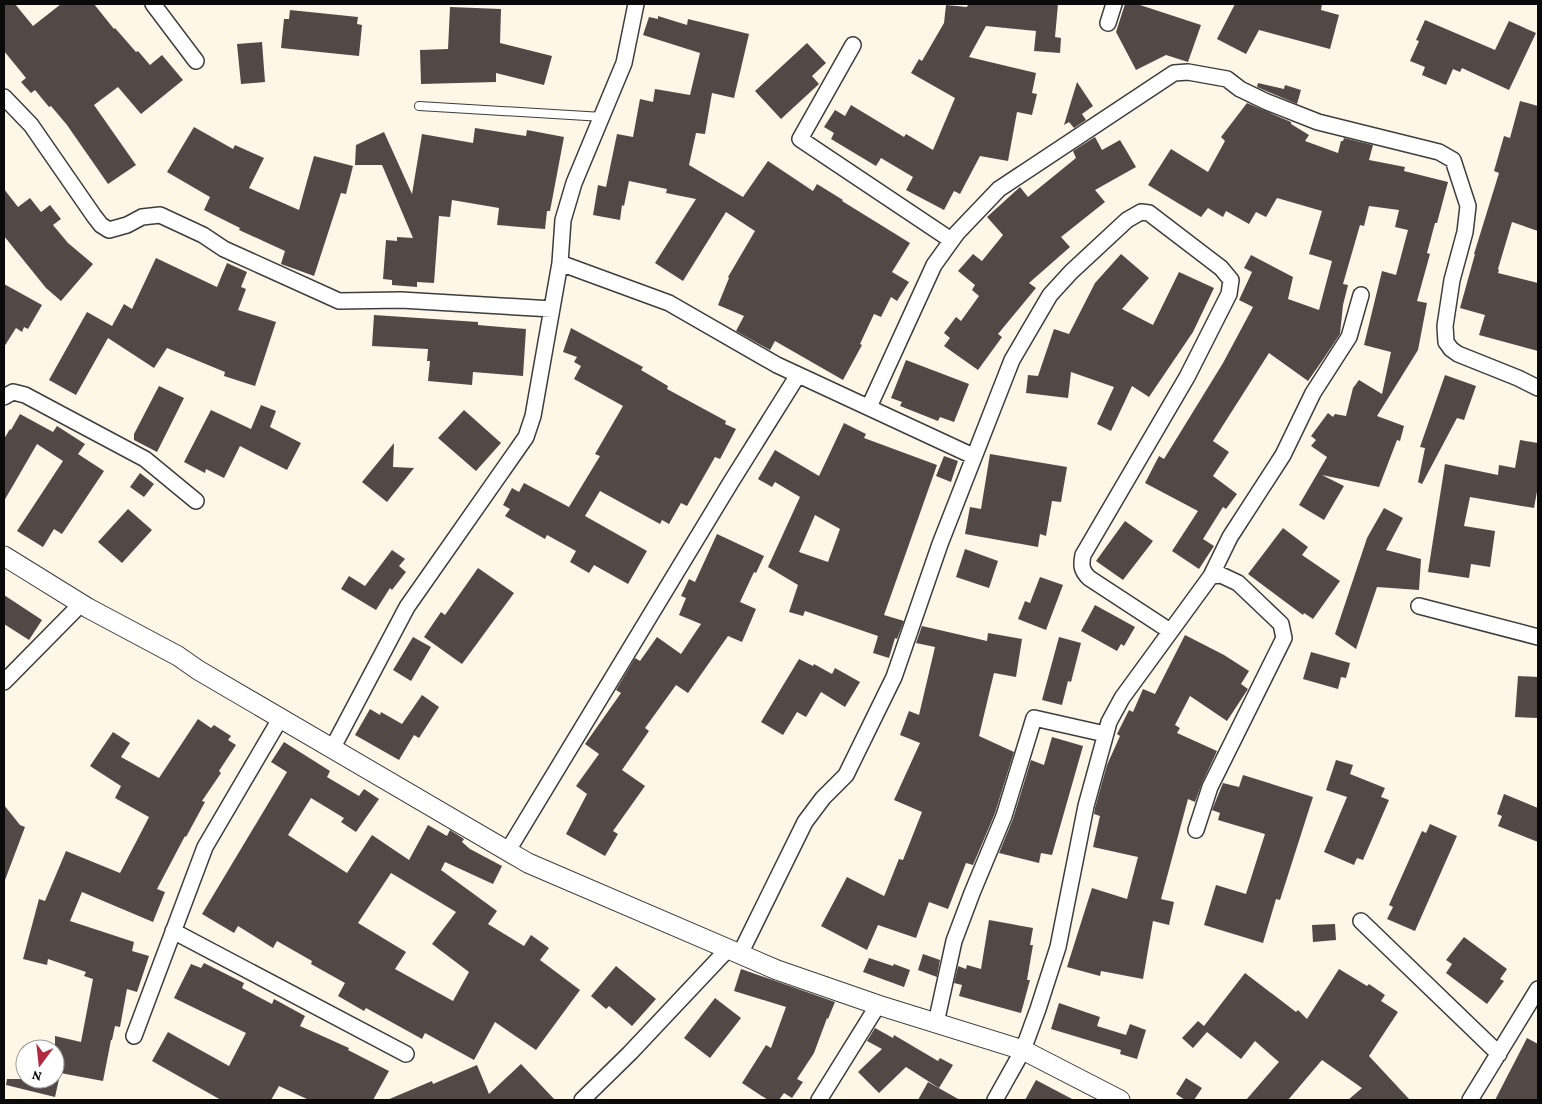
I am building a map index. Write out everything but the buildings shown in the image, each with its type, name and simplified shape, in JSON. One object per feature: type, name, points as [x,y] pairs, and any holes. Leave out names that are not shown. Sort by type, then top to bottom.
[{"type":"street","points":[[153,4],[196,61]]},
{"type":"street","points":[[332,749],[407,607],[526,437],[533,416],[560,263],[562,220],[574,183],[624,63],[636,4]]},
{"type":"street","points":[[1108,23],[1114,4]]},
{"type":"street","points":[[853,44],[800,139],[951,240]]},
{"type":"street","points":[[868,407],[934,265],[951,240],[999,189],[1174,73],[1188,72],[1227,79],[1240,89],[1287,111],[1318,122],[1439,152],[1454,160],[1468,206],[1465,232],[1452,280],[1445,326],[1446,342],[1458,354],[1538,388]]},
{"type":"street","points":[[4,97],[31,125],[94,216],[101,225],[109,230],[127,226],[142,217],[160,214],[202,235],[224,249],[340,302],[400,300],[552,309]]},
{"type":"street","points":[[582,1100],[734,952],[805,822],[823,798],[846,774],[894,677],[940,544],[1012,360],[1050,295],[1071,272],[1127,220],[1141,212],[1149,213],[1221,268],[1231,280],[1229,294],[1187,377],[1083,555],[1081,565],[1084,573],[1089,578],[1170,631]]},
{"type":"street","points":[[560,263],[669,303],[798,375],[973,456]]},
{"type":"street","points":[[995,1100],[1023,1050],[1058,947],[1086,806],[1109,722],[1122,698],[1210,576],[1230,537],[1283,455],[1312,393],[1349,337],[1361,295]]},
{"type":"street","points":[[507,852],[798,375]]},
{"type":"street","points":[[4,397],[13,392],[25,395],[145,459],[196,501]]},
{"type":"street","points":[[4,556],[81,604],[178,656],[280,719],[528,863],[777,970],[878,1005],[1023,1050],[1120,1100]]},
{"type":"street","points":[[1196,830],[1210,787],[1284,638],[1281,624],[1238,583],[1221,575],[1210,576]]},
{"type":"street","points":[[4,682],[81,604]]},
{"type":"street","points":[[1419,606],[1538,636]]},
{"type":"street","points":[[936,1023],[954,941],[1004,816],[1034,718],[1105,734]]},
{"type":"street","points":[[134,1036],[204,847],[280,719]]},
{"type":"street","points":[[1361,921],[1500,1054]]},
{"type":"street","points":[[174,931],[406,1054]]},
{"type":"street","points":[[1470,1100],[1500,1054],[1538,989]]},
{"type":"street","points":[[819,1100],[878,1005]]},
{"type":"lane","points":[[419,106],[602,117]]}]
